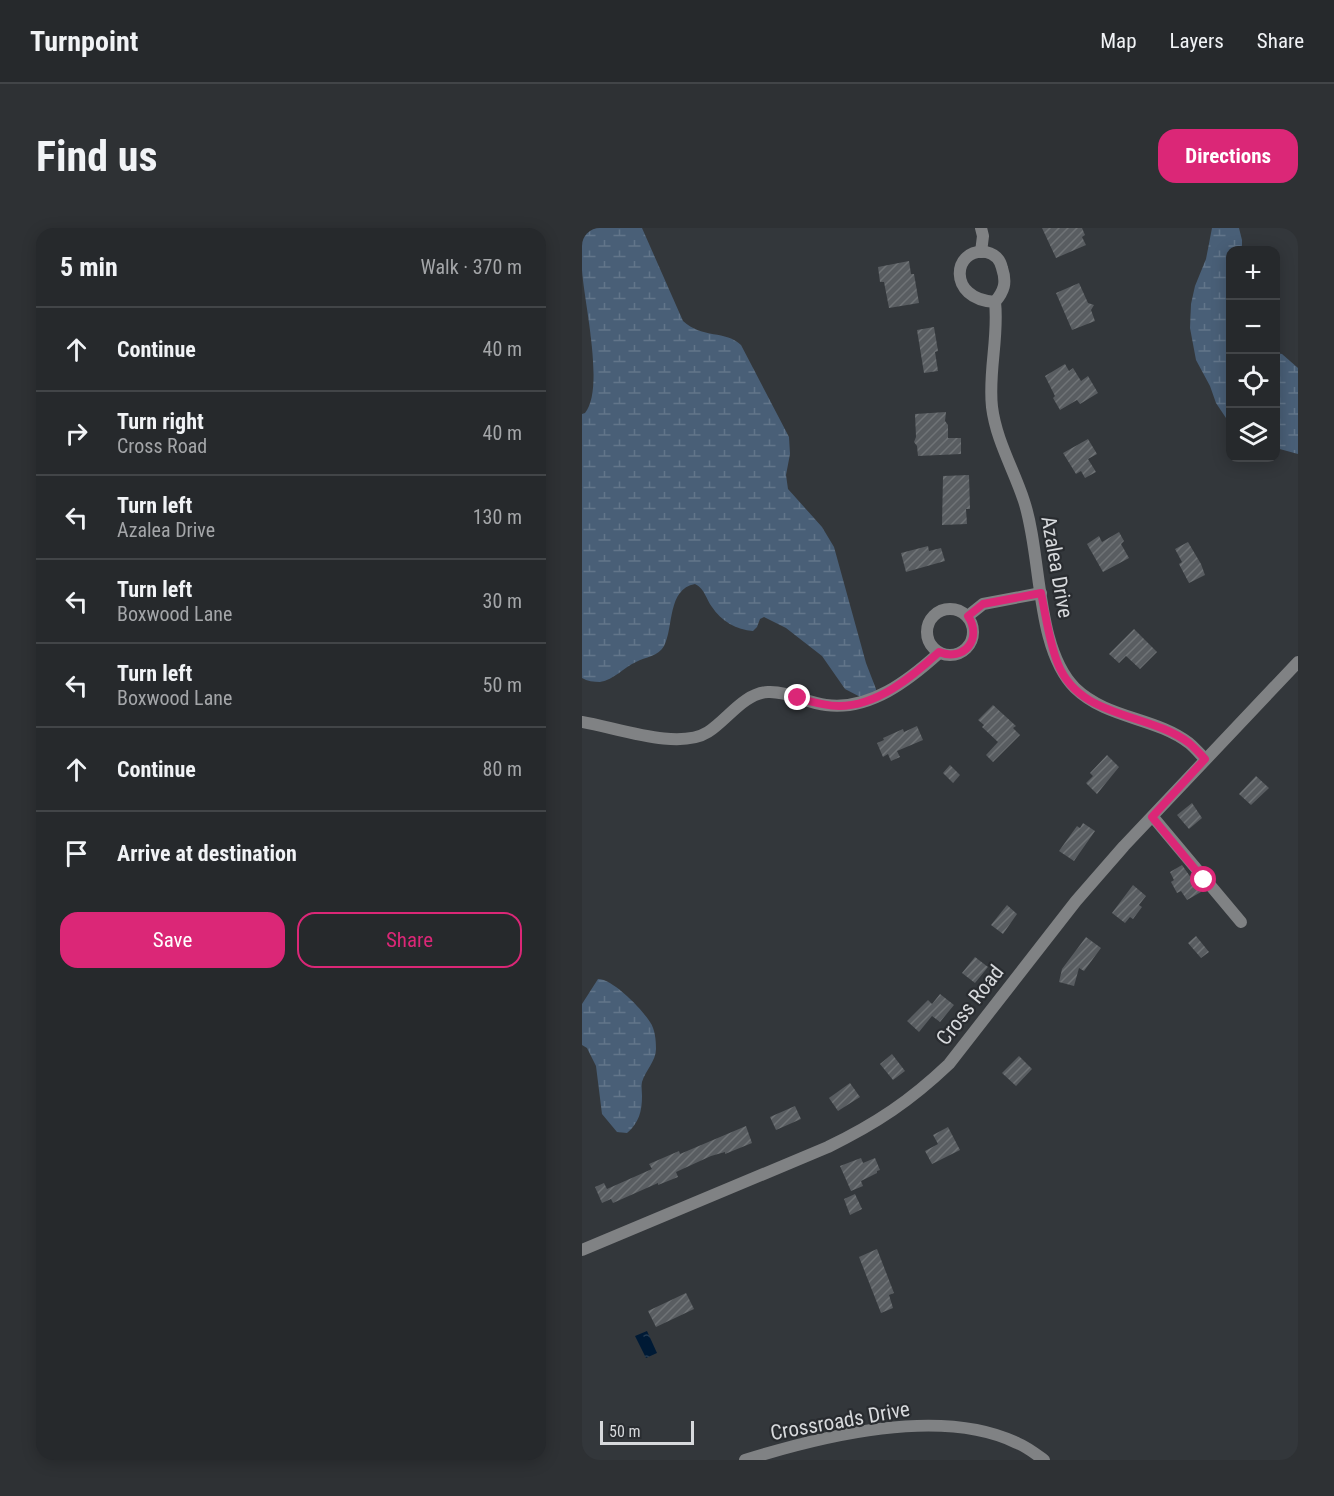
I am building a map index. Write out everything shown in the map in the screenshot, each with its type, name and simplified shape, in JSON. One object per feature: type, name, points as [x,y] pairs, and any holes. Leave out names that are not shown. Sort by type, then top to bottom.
[{"type":"street","points":[[981,228],[983,236],[981,252],[970,254],[963,262],[960,268],[960,281],[970,295],[982,302],[995,302]]},
{"type":"street","name":"Azalea Drive","points":[[981,252],[995,256],[1004,272],[1004,290],[995,302],[997,321],[991,389],[992,408],[1035,541],[1041,593],[1058,665],[1076,688],[1094,704],[1160,728],[1188,742],[1205,759]]},
{"type":"street","points":[[968,616],[983,604],[1041,593]]},
{"type":"street","points":[[945,609],[961,611],[968,616],[974,629],[971,644],[953,655],[939,652],[928,640],[928,625],[932,617],[945,609]]},
{"type":"street","points":[[582,722],[650,736],[693,738],[708,732],[748,700],[766,692],[777,692],[825,705],[859,704],[917,673],[939,652]]},
{"type":"street","name":"Cross Road","points":[[582,1250],[828,1147],[867,1128],[925,1087],[949,1064],[1076,901],[1205,759],[1298,662]]},
{"type":"street","points":[[1152,817],[1241,922]]},
{"type":"street","name":"Crossroads Drive","points":[[745,1460],[849,1434],[926,1425],[978,1430],[1017,1443],[1044,1460]]},
{"type":"green space","points":[[582,228],[642,228],[683,321],[690,327],[728,337],[741,345],[789,437],[790,454],[786,475],[788,489],[822,527],[834,547],[866,663],[876,689],[875,700],[868,701],[845,689],[822,656],[786,628],[764,617],[760,619],[753,631],[730,624],[720,617],[703,591],[695,584],[686,587],[680,593],[673,610],[667,638],[659,652],[632,664],[605,681],[593,682],[582,678],[582,414],[585,413],[591,401],[593,366],[582,270]]},
{"type":"green space","points":[[1212,228],[1239,228],[1242,246],[1226,246],[1226,418],[1216,403],[1196,360],[1190,328],[1191,304],[1195,286],[1206,259]]},
{"type":"green space","points":[[1280,354],[1298,368],[1298,454],[1280,449]]},
{"type":"green space","points":[[598,979],[619,989],[634,1003],[650,1022],[655,1035],[656,1053],[642,1082],[640,1112],[637,1121],[627,1133],[617,1132],[602,1114],[596,1066],[587,1048],[582,1045],[582,1004]]},
{"type":"water","points":[[647,1331],[657,1353],[646,1358],[635,1336]]},
{"type":"building","points":[[1042,228],[1082,228],[1085,235],[1082,237],[1086,245],[1056,258]]},
{"type":"building","points":[[909,261],[911,274],[914,274],[919,303],[889,308],[884,282],[880,282],[878,267]]},
{"type":"building","points":[[1079,283],[1088,303],[1094,305],[1091,310],[1095,321],[1072,330],[1056,293]]},
{"type":"building","points":[[934,327],[938,351],[935,352],[938,371],[924,373],[917,330]]},
{"type":"building","points":[[1065,364],[1069,371],[1073,368],[1081,381],[1088,376],[1098,393],[1080,404],[1077,400],[1060,410],[1045,376]]},
{"type":"building","points":[[946,412],[948,438],[961,438],[961,454],[918,456],[914,442],[916,437],[915,414]]},
{"type":"building","points":[[1088,439],[1097,454],[1088,459],[1096,472],[1085,478],[1081,471],[1076,474],[1063,453]]},
{"type":"building","points":[[969,475],[970,509],[966,509],[967,524],[942,525],[943,476]]},
{"type":"building","points":[[1119,532],[1124,541],[1121,544],[1129,558],[1103,572],[1087,544],[1099,536],[1102,542]]},
{"type":"building","points":[[1188,542],[1205,575],[1189,583],[1179,564],[1182,562],[1175,549]]},
{"type":"building","points":[[928,546],[929,551],[941,548],[945,561],[906,572],[901,553]]},
{"type":"building","points":[[1134,629],[1157,652],[1140,669],[1126,656],[1119,663],[1109,654]]},
{"type":"building","points":[[993,705],[1016,726],[1013,728],[1020,735],[993,762],[986,755],[998,742],[978,720]]},
{"type":"building","points":[[917,726],[923,740],[897,751],[900,757],[891,761],[888,754],[883,757],[877,743],[903,729],[904,732]]},
{"type":"building","points":[[1107,755],[1119,767],[1097,794],[1086,783],[1093,776],[1090,773]]},
{"type":"building","points":[[950,765],[960,775],[953,783],[943,773]]},
{"type":"building","points":[[1256,776],[1269,788],[1251,805],[1239,794]]},
{"type":"building","points":[[1192,803],[1202,818],[1189,829],[1177,815]]},
{"type":"building","points":[[1083,823],[1095,831],[1074,861],[1059,851],[1077,826],[1080,828]]},
{"type":"building","points":[[1182,865],[1201,892],[1187,900],[1181,891],[1177,893],[1171,882],[1174,880],[1170,872]]},
{"type":"building","points":[[1133,885],[1146,896],[1139,905],[1142,907],[1133,919],[1130,917],[1125,923],[1112,913]]},
{"type":"building","points":[[1007,905],[1017,914],[1003,934],[991,925]]},
{"type":"building","points":[[1196,936],[1209,952],[1201,958],[1188,943]]},
{"type":"building","points":[[1086,937],[1101,948],[1084,971],[1079,968],[1074,986],[1059,982],[1062,969]]},
{"type":"building","points":[[975,957],[988,967],[975,983],[962,973]]},
{"type":"building","points":[[940,994],[954,1005],[940,1022],[932,1016],[919,1032],[907,1021],[928,1000],[932,1004]]},
{"type":"building","points":[[892,1054],[905,1071],[893,1080],[880,1064]]},
{"type":"building","points":[[1019,1056],[1032,1069],[1016,1086],[1002,1073]]},
{"type":"building","points":[[850,1083],[860,1097],[838,1111],[829,1098]]},
{"type":"building","points":[[795,1106],[801,1119],[776,1130],[770,1117]]},
{"type":"building","points":[[746,1126],[752,1143],[725,1154],[725,1152],[711,1156],[676,1172],[678,1177],[658,1185],[658,1183],[613,1203],[611,1199],[602,1203],[595,1187],[604,1183],[607,1189],[652,1169],[649,1164],[679,1151],[680,1154]]},
{"type":"building","points":[[948,1127],[960,1150],[932,1164],[925,1151],[938,1144],[933,1135]]},
{"type":"building","points":[[861,1158],[863,1163],[875,1158],[880,1170],[861,1181],[863,1186],[851,1191],[840,1166]]},
{"type":"building","points":[[855,1194],[862,1209],[850,1215],[844,1199]]},
{"type":"building","points":[[877,1249],[894,1293],[889,1295],[893,1308],[881,1313],[859,1257]]},
{"type":"building","points":[[686,1293],[694,1309],[656,1327],[648,1311]]},
{"type":"route","points":[[798,698],[825,705],[859,704],[917,673],[939,652],[953,655],[966,649],[974,637],[972,622],[968,616],[983,604],[1041,593],[1058,665],[1076,688],[1094,704],[1160,728],[1188,742],[1205,759],[1152,817],[1204,880]]}]
